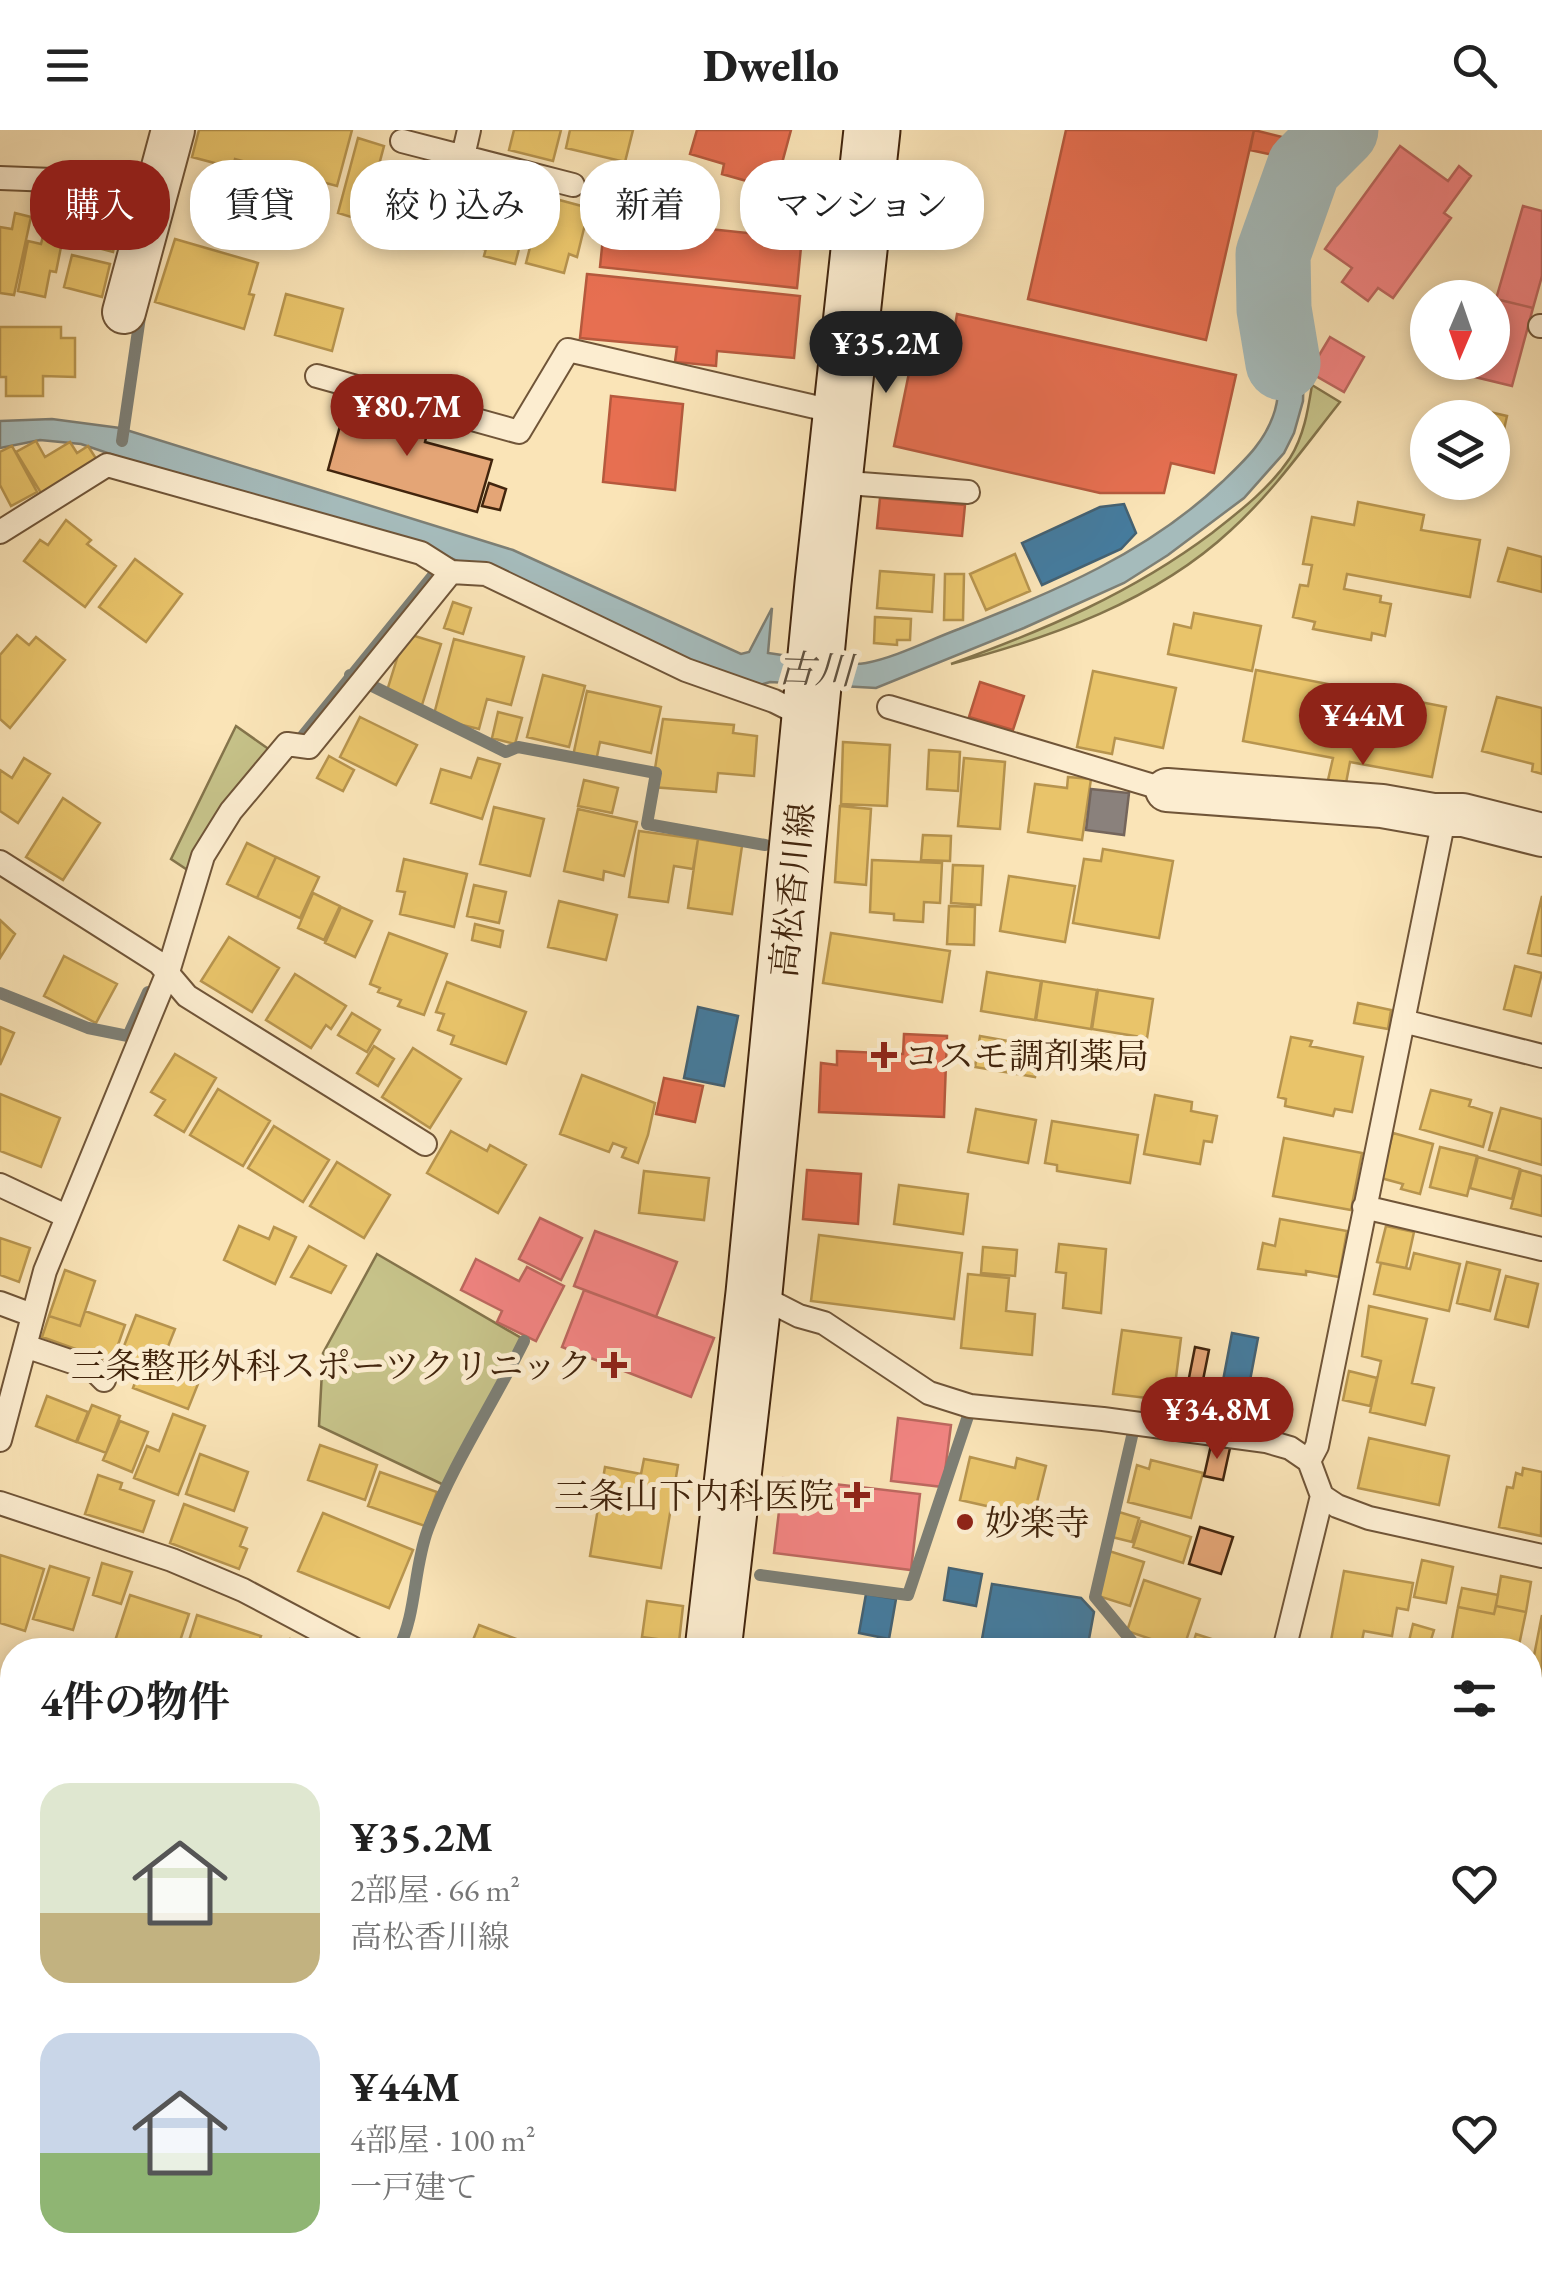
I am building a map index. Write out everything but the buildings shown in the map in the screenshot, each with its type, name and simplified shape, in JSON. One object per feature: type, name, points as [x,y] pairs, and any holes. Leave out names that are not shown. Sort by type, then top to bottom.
[{"type":"main road","name":"高松香川線","points":[[714,1638],[754,1293],[872,130]]},
{"type":"street","points":[[165,160],[173,130]]},
{"type":"street","points":[[124,312],[140,250]]},
{"type":"street","points":[[1167,790],[1463,815],[1542,835]]},
{"type":"lane","points":[[462,156],[469,130]]},
{"type":"lane","points":[[402,140],[573,185]]},
{"type":"lane","points":[[0,178],[30,179]]},
{"type":"lane","points":[[318,376],[519,432],[568,350],[842,413]]},
{"type":"lane","points":[[0,532],[107,465],[421,552],[451,572],[486,574],[686,670],[774,701],[813,687]]},
{"type":"lane","points":[[834,482],[968,492]]},
{"type":"lane","points":[[0,1440],[32,1314],[66,1216],[168,972],[204,856],[231,811],[286,744],[308,747],[451,572]]},
{"type":"lane","points":[[890,707],[1167,790]]},
{"type":"lane","points":[[1309,1461],[1317,1446],[1445,814]]},
{"type":"lane","points":[[0,862],[168,972],[187,996],[425,1144]]},
{"type":"lane","points":[[1402,1020],[1542,1056]]},
{"type":"lane","points":[[0,1185],[66,1216]]},
{"type":"lane","points":[[1364,1207],[1542,1250]]},
{"type":"lane","points":[[754,1293],[780,1308],[824,1323],[929,1393],[970,1406],[1103,1419],[1266,1441],[1290,1448],[1309,1461],[1322,1496],[1287,1638]]},
{"type":"lane","points":[[0,1303],[32,1314]]},
{"type":"lane","points":[[25,1346],[94,1369],[104,1380]]},
{"type":"lane","points":[[1322,1496],[1370,1518],[1542,1556]]},
{"type":"lane","points":[[0,1503],[172,1560],[243,1590],[333,1638]]},
{"type":"shaded area","points":[[1312,385],[1340,402],[1261,500],[1201,555],[1100,614],[1026,642],[951,664],[1020,638],[1119,592],[1212,533],[1264,489],[1290,458],[1302,432]]},
{"type":"shaded area","points":[[236,726],[270,750],[189,871],[171,859]]},
{"type":"shaded area","points":[[377,1254],[523,1339],[444,1485],[319,1426],[323,1353]]},
{"type":"water","points":[[1332,130],[1370,130],[1339,160],[1319,194],[1293,278],[1304,361],[1303,401],[1284,453],[1244,498],[1124,583],[876,688],[770,682],[760,685],[704,668],[423,546],[190,481],[81,444],[40,440],[0,448],[0,421],[52,419],[120,428],[513,550],[741,654],[749,652],[772,608],[768,653],[845,664],[866,663],[1030,600],[1131,550],[1193,507],[1254,449],[1271,421],[1278,394],[1268,297],[1274,242],[1298,179]]},
{"type":"waterway","name":"古川","points":[[1283,363],[1274,309],[1273,254],[1304,167],[1341,130]]},
{"type":"waterway","points":[[122,441],[141,310]]},
{"type":"waterway","points":[[293,748],[444,562]]},
{"type":"waterway","points":[[350,675],[506,752],[518,747],[656,773],[647,824],[765,845]]},
{"type":"waterway","points":[[0,993],[88,1028],[128,1036],[148,992]]},
{"type":"waterway","points":[[403,1638],[428,1529],[461,1457],[524,1341]]},
{"type":"waterway","points":[[760,1575],[908,1595],[968,1416]]},
{"type":"waterway","points":[[1129,1638],[1095,1597],[1133,1432]]},
{"type":"place","name":"コスモ調剤薬局","points":[[884,1055]]},
{"type":"place","name":"三条整形外科スポーツクリニック","points":[[614,1365]]},
{"type":"place","name":"三条山下内科医院","points":[[857,1495]]},
{"type":"place","name":"妙楽寺","points":[[965,1522]]}]
